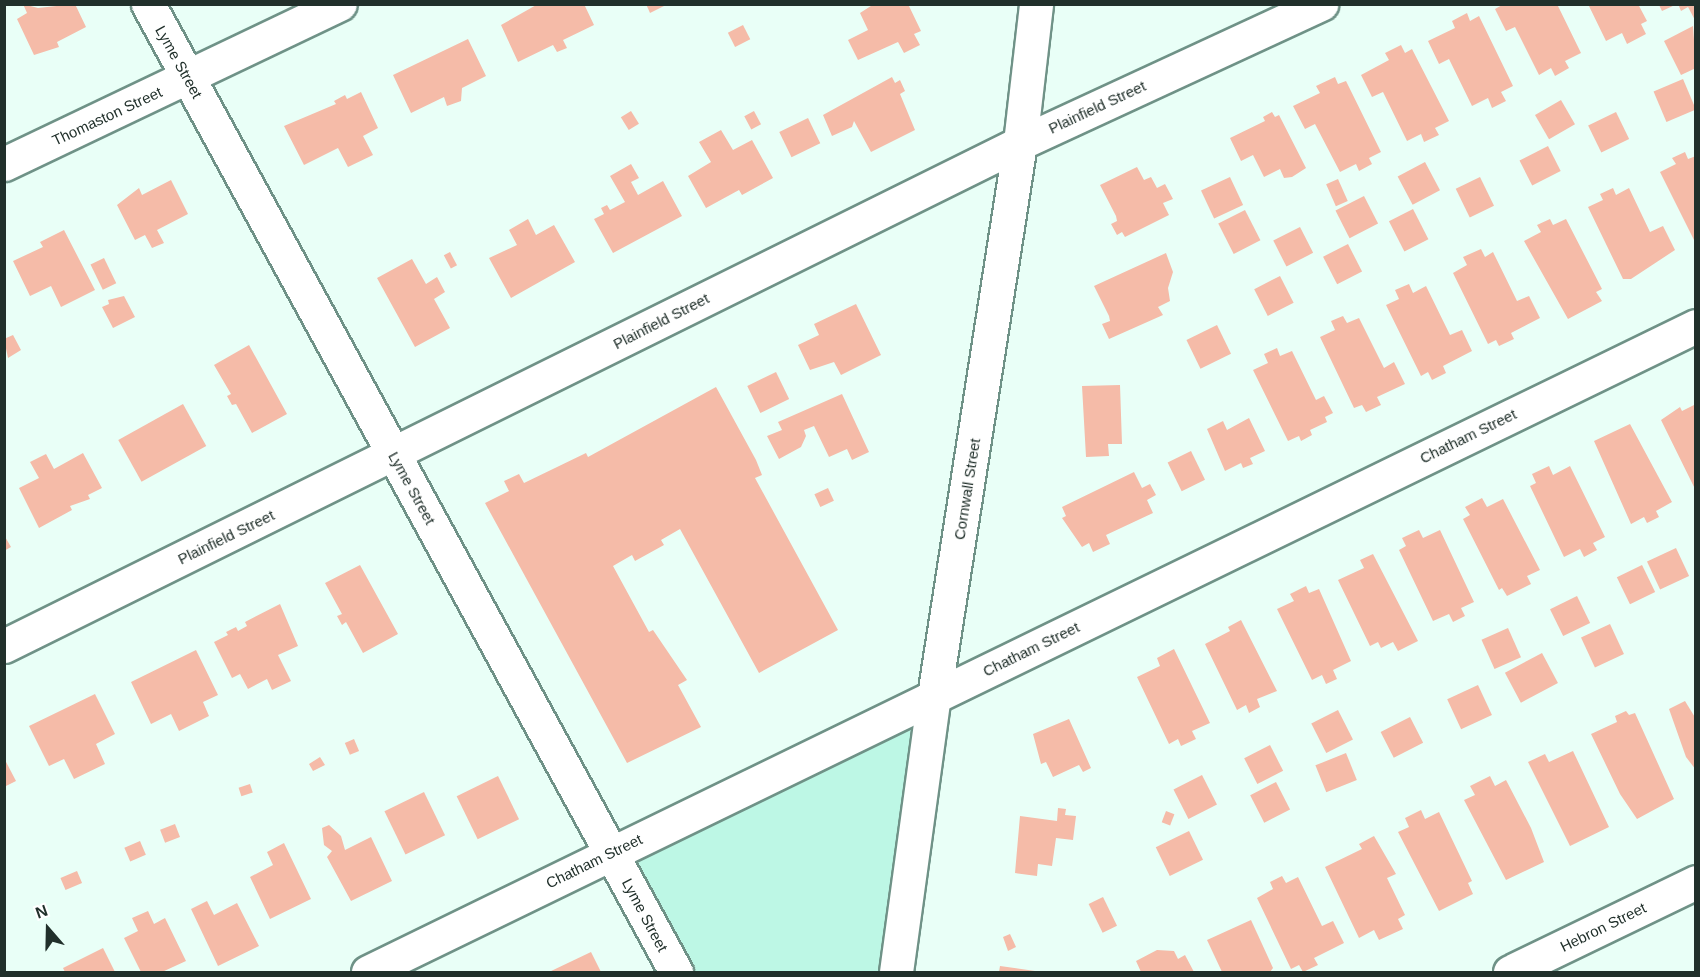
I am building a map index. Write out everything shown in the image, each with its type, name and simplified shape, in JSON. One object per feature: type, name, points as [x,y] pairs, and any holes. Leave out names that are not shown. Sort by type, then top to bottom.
[{"type":"street","name":"Lyme Street","points":[[148,4],[676,972]]},
{"type":"street","name":"Thomaston Street","points":[[4,164],[340,4]]},
{"type":"street","name":"Cornwall Street","points":[[896,972],[934,696],[1020,143],[1036,4]]},
{"type":"street","name":"Plainfield Street","points":[[4,646],[394,455],[1020,143],[1321,4]]},
{"type":"street","name":"Chatham Street","points":[[368,972],[1695,326]]},
{"type":"street","name":"Hebron Street","points":[[1510,972],[1695,882]]},
{"type":"green space","points":[[934,696],[896,972],[676,972],[612,853]]},
{"type":"building","points":[[23,4],[38,8],[75,4],[86,27],[57,42],[59,47],[34,55],[17,19],[27,13]]},
{"type":"building","points":[[538,4],[584,4],[594,25],[563,40],[567,48],[557,52],[553,45],[518,62],[501,25]]},
{"type":"building","points":[[646,4],[668,4],[650,13]]},
{"type":"building","points":[[874,4],[908,4],[921,31],[914,34],[920,45],[904,53],[898,42],[858,60],[848,40],[868,30],[860,13]]},
{"type":"building","points":[[1504,4],[1557,4],[1581,53],[1565,61],[1569,68],[1555,76],[1551,68],[1539,75],[1515,27],[1506,31],[1495,9]]},
{"type":"building","points":[[1588,4],[1638,4],[1647,21],[1641,24],[1646,34],[1627,44],[1622,33],[1606,41]]},
{"type":"building","points":[[1678,4],[1696,4],[1696,22],[1688,7],[1681,11]]},
{"type":"building","points":[[1659,5],[1675,5],[1662,11]]},
{"type":"building","points":[[1467,13],[1470,21],[1479,16],[1513,86],[1501,92],[1506,101],[1492,108],[1488,98],[1472,106],[1449,59],[1439,64],[1428,41],[1455,28],[1452,21]]},
{"type":"building","points":[[743,25],[750,39],[735,47],[728,33]]},
{"type":"building","points":[[1693,26],[1696,68],[1681,75],[1664,41]]},
{"type":"building","points":[[468,39],[486,76],[462,88],[461,101],[447,106],[444,97],[411,113],[393,75]]},
{"type":"building","points":[[1401,45],[1405,53],[1412,49],[1449,121],[1435,128],[1439,135],[1424,142],[1421,134],[1407,141],[1383,92],[1372,97],[1361,75],[1389,60],[1385,53]]},
{"type":"building","points":[[892,77],[895,83],[900,80],[905,91],[900,94],[915,130],[871,152],[854,121],[852,127],[832,136],[823,115]]},
{"type":"building","points":[[1335,77],[1338,84],[1346,81],[1381,152],[1369,158],[1372,164],[1359,171],[1356,164],[1340,172],[1315,124],[1305,129],[1293,106],[1320,93],[1316,86]]},
{"type":"building","points":[[1683,79],[1696,109],[1666,122],[1654,92]]},
{"type":"building","points":[[361,92],[378,128],[363,136],[373,155],[348,167],[338,148],[304,165],[284,126],[336,104],[334,101],[345,95],[347,99]]},
{"type":"building","points":[[1561,100],[1575,124],[1549,139],[1535,115]]},
{"type":"building","points":[[631,111],[639,124],[629,130],[621,117]]},
{"type":"building","points":[[754,111],[761,124],[751,129],[744,116]]},
{"type":"building","points":[[1272,112],[1275,117],[1279,115],[1306,168],[1292,177],[1284,178],[1280,169],[1264,177],[1253,155],[1241,161],[1230,138],[1265,121],[1263,117]]},
{"type":"building","points":[[1616,112],[1629,139],[1601,153],[1588,126]]},
{"type":"building","points":[[808,118],[820,143],[792,157],[779,132]]},
{"type":"building","points":[[721,130],[733,150],[752,140],[773,178],[742,195],[739,190],[706,208],[688,176],[711,162],[699,142]]},
{"type":"building","points":[[1548,146],[1561,171],[1532,185],[1519,161]]},
{"type":"building","points":[[1685,152],[1688,159],[1696,156],[1696,244],[1660,172],[1676,164],[1672,158]]},
{"type":"building","points":[[1425,162],[1440,190],[1413,205],[1398,177]]},
{"type":"building","points":[[631,164],[639,178],[631,182],[638,195],[663,181],[682,216],[613,253],[594,219],[604,214],[601,208],[607,205],[610,210],[625,202],[610,176]]},
{"type":"building","points":[[1137,167],[1144,180],[1151,177],[1157,188],[1165,184],[1173,199],[1163,203],[1169,215],[1125,237],[1122,232],[1117,235],[1111,224],[1117,221],[1116,216],[1100,185]]},
{"type":"building","points":[[1230,177],[1243,205],[1214,219],[1201,191]]},
{"type":"building","points":[[1480,177],[1494,206],[1470,218],[1456,189]]},
{"type":"building","points":[[1338,179],[1348,201],[1336,206],[1326,184]]},
{"type":"building","points":[[171,180],[188,214],[157,230],[164,243],[152,248],[145,235],[135,240],[117,205],[139,188],[142,195]]},
{"type":"building","points":[[1613,188],[1616,195],[1629,188],[1650,232],[1663,226],[1675,250],[1631,279],[1623,279],[1588,207],[1603,200],[1600,194]]},
{"type":"building","points":[[1364,196],[1378,224],[1350,238],[1335,211]]},
{"type":"building","points":[[1413,209],[1428,239],[1404,252],[1389,221]]},
{"type":"building","points":[[1245,210],[1260,240],[1234,254],[1218,224]]},
{"type":"building","points":[[528,219],[536,235],[554,225],[575,262],[511,298],[489,258],[517,245],[509,230]]},
{"type":"building","points":[[1550,219],[1553,225],[1566,219],[1602,289],[1596,292],[1602,301],[1568,319],[1524,241],[1541,232],[1537,225]]},
{"type":"building","points":[[1300,227],[1313,253],[1286,266],[1273,241]]},
{"type":"building","points":[[64,230],[95,290],[61,307],[51,286],[30,296],[13,261],[43,247],[40,242]]},
{"type":"building","points":[[1348,244],[1362,272],[1337,284],[1323,257]]},
{"type":"building","points":[[1481,249],[1485,257],[1493,252],[1517,301],[1529,296],[1540,318],[1511,333],[1514,339],[1499,346],[1496,340],[1488,344],[1453,273],[1467,265],[1463,257]]},
{"type":"building","points":[[450,252],[457,265],[451,269],[444,255]]},
{"type":"building","points":[[1166,253],[1173,272],[1168,288],[1170,301],[1158,307],[1163,315],[1109,339],[1102,324],[1110,321],[1109,316],[1094,286]]},
{"type":"building","points":[[104,258],[116,283],[103,290],[91,265]]},
{"type":"building","points":[[412,259],[426,284],[437,277],[445,292],[434,299],[450,328],[415,347],[377,278]]},
{"type":"building","points":[[1280,276],[1294,303],[1268,316],[1254,289]]},
{"type":"building","points":[[1409,284],[1413,293],[1426,286],[1450,335],[1462,330],[1472,351],[1443,366],[1446,373],[1432,380],[1428,372],[1421,376],[1386,305],[1399,299],[1395,290]]},
{"type":"building","points":[[124,296],[135,317],[113,328],[102,307],[109,304],[108,300]]},
{"type":"building","points":[[856,304],[881,355],[841,375],[834,362],[810,370],[798,345],[819,335],[814,324]]},
{"type":"building","points":[[1343,316],[1347,323],[1359,318],[1384,368],[1394,362],[1405,384],[1377,397],[1381,405],[1366,412],[1362,405],[1354,408],[1320,337],[1335,330],[1331,321]]},
{"type":"building","points":[[1217,325],[1231,354],[1200,369],[1186,340]]},
{"type":"building","points":[[13,335],[21,350],[8,358],[4,339]]},
{"type":"building","points":[[249,345],[287,414],[252,433],[236,404],[232,405],[227,396],[231,394],[214,365]]},
{"type":"building","points":[[1277,348],[1280,356],[1292,351],[1316,400],[1324,396],[1333,413],[1325,417],[1327,422],[1310,430],[1312,435],[1301,441],[1299,436],[1288,441],[1253,370],[1268,363],[1264,354]]},
{"type":"building","points":[[776,372],[789,399],[760,413],[747,386]]},
{"type":"building","points":[[1120,385],[1122,444],[1108,444],[1109,456],[1086,457],[1082,386]]},
{"type":"building","points":[[716,387],[756,460],[762,475],[755,478],[838,630],[759,673],[680,529],[661,540],[664,545],[635,561],[632,555],[613,566],[649,632],[653,630],[687,680],[678,685],[701,727],[627,763],[485,503],[509,491],[504,481],[519,474],[524,483],[586,453],[588,457]]},
{"type":"building","points":[[842,394],[869,452],[852,460],[847,449],[829,457],[814,426],[804,430],[806,436],[801,447],[779,459],[767,436],[782,430],[778,422]]},
{"type":"building","points":[[183,404],[206,446],[142,482],[118,440]]},
{"type":"building","points":[[1696,404],[1696,491],[1661,420],[1680,407],[1682,411]]},
{"type":"building","points":[[1249,418],[1265,451],[1250,458],[1253,464],[1243,468],[1241,463],[1225,471],[1207,429],[1223,421],[1227,430]]},
{"type":"building","points":[[1630,424],[1672,502],[1656,511],[1659,517],[1647,523],[1644,517],[1631,524],[1594,441]]},
{"type":"building","points":[[1191,451],[1205,480],[1182,491],[1168,462]]},
{"type":"building","points":[[83,453],[102,488],[88,495],[90,499],[70,506],[72,510],[39,528],[19,488],[39,478],[30,462],[46,454],[54,469]]},
{"type":"building","points":[[1549,466],[1553,475],[1570,466],[1605,537],[1593,543],[1597,550],[1584,557],[1580,549],[1564,557],[1530,486],[1536,483],[1532,474]]},
{"type":"building","points":[[1134,472],[1142,488],[1150,484],[1156,495],[1147,500],[1153,513],[1106,535],[1110,544],[1093,552],[1089,543],[1082,547],[1062,518],[1066,516],[1062,507]]},
{"type":"building","points":[[828,488],[834,501],[820,507],[814,494]]},
{"type":"building","points":[[1482,498],[1487,507],[1503,499],[1540,570],[1527,576],[1531,584],[1507,596],[1502,588],[1499,590],[1463,519],[1470,515],[1465,507]]},
{"type":"building","points":[[1419,530],[1423,538],[1440,530],[1474,602],[1461,608],[1465,616],[1453,622],[1449,614],[1433,621],[1399,550],[1406,546],[1402,538]]},
{"type":"building","points":[[4,535],[11,547],[4,551]]},
{"type":"building","points":[[1676,548],[1689,576],[1660,590],[1647,562]]},
{"type":"building","points":[[1373,554],[1418,641],[1398,651],[1393,642],[1381,648],[1378,642],[1370,646],[1338,580],[1364,568],[1360,560]]},
{"type":"building","points":[[360,565],[398,634],[363,653],[346,622],[342,625],[337,616],[342,614],[325,583]]},
{"type":"building","points":[[1642,565],[1655,592],[1630,604],[1617,577]]},
{"type":"building","points":[[1306,586],[1309,593],[1319,589],[1351,661],[1333,670],[1337,679],[1326,684],[1322,675],[1312,680],[1277,609],[1294,601],[1290,594]]},
{"type":"building","points":[[1577,596],[1590,623],[1563,636],[1550,609]]},
{"type":"building","points":[[280,604],[298,646],[278,655],[291,681],[272,690],[267,679],[248,689],[240,674],[232,678],[214,642],[228,635],[226,632],[236,627],[238,631],[247,626],[245,622]]},
{"type":"building","points":[[1241,620],[1277,691],[1257,699],[1260,707],[1249,713],[1246,705],[1237,710],[1205,644],[1230,631],[1228,627]]},
{"type":"building","points":[[1610,624],[1624,654],[1595,667],[1581,638]]},
{"type":"building","points":[[1508,628],[1521,657],[1495,669],[1482,640]]},
{"type":"building","points":[[1174,649],[1210,723],[1192,731],[1196,739],[1181,746],[1178,739],[1169,744],[1137,677],[1160,666],[1157,658]]},
{"type":"building","points":[[196,650],[218,695],[203,702],[209,716],[179,731],[171,714],[151,724],[131,682]]},
{"type":"building","points":[[1542,653],[1558,683],[1521,703],[1505,673]]},
{"type":"building","points":[[1478,685],[1492,715],[1461,729],[1447,699]]},
{"type":"building","points":[[95,694],[115,734],[96,744],[105,764],[74,779],[64,759],[49,766],[29,726]]},
{"type":"building","points":[[1685,701],[1696,719],[1696,770],[1686,757],[1669,709]]},
{"type":"building","points":[[1338,710],[1353,739],[1326,753],[1311,724]]},
{"type":"building","points":[[1626,711],[1629,715],[1635,713],[1674,799],[1637,819],[1620,794],[1591,734],[1617,722],[1615,716]]},
{"type":"building","points":[[1410,717],[1423,743],[1394,758],[1381,732]]},
{"type":"building","points":[[1069,719],[1091,768],[1083,772],[1079,765],[1053,777],[1046,762],[1041,764],[1033,734]]},
{"type":"building","points":[[354,739],[359,751],[350,755],[345,743]]},
{"type":"building","points":[[1270,745],[1283,771],[1257,784],[1244,758]]},
{"type":"building","points":[[1573,751],[1609,827],[1570,846],[1528,762],[1545,754],[1549,762]]},
{"type":"building","points":[[1346,753],[1357,780],[1326,792],[1315,765]]},
{"type":"building","points":[[320,757],[325,765],[313,771],[309,764]]},
{"type":"building","points":[[4,758],[16,781],[4,787]]},
{"type":"building","points":[[1202,775],[1217,804],[1188,819],[1173,790]]},
{"type":"building","points":[[498,776],[519,819],[478,839],[457,796]]},
{"type":"building","points":[[1490,776],[1495,786],[1506,780],[1531,828],[1544,862],[1506,880],[1464,800],[1475,795],[1470,786]]},
{"type":"building","points":[[1276,782],[1290,810],[1264,823],[1250,795]]},
{"type":"building","points":[[250,784],[253,793],[241,796],[239,788]]},
{"type":"building","points":[[424,792],[445,835],[405,854],[384,811]]},
{"type":"building","points":[[1058,808],[1066,809],[1065,815],[1076,816],[1073,840],[1056,838],[1052,866],[1038,864],[1037,876],[1015,873],[1020,816],[1057,821]]},
{"type":"building","points":[[1421,810],[1425,819],[1439,812],[1472,881],[1468,883],[1473,894],[1439,911],[1398,832],[1409,827],[1405,818]]},
{"type":"building","points":[[1166,811],[1174,814],[1170,825],[1162,822]]},
{"type":"building","points":[[175,824],[180,837],[165,843],[160,830]]},
{"type":"building","points":[[329,825],[341,836],[345,850],[371,837],[392,881],[351,901],[327,857],[332,851],[324,845],[322,828]]},
{"type":"building","points":[[1189,831],[1203,860],[1170,876],[1156,847]]},
{"type":"building","points":[[1374,836],[1396,874],[1387,878],[1405,915],[1398,919],[1403,929],[1379,940],[1374,930],[1359,938],[1325,867],[1362,849],[1359,844]]},
{"type":"building","points":[[140,841],[146,855],[130,861],[124,848]]},
{"type":"building","points":[[284,843],[311,899],[270,919],[250,877],[273,865],[267,852]]},
{"type":"building","points":[[77,871],[82,883],[66,890],[60,878]]},
{"type":"building","points":[[1282,876],[1286,883],[1298,877],[1322,926],[1333,921],[1344,943],[1314,958],[1318,965],[1303,972],[1299,965],[1291,969],[1257,898],[1273,889],[1270,882]]},
{"type":"building","points":[[1103,897],[1117,926],[1103,933],[1089,904]]},
{"type":"building","points":[[207,901],[214,915],[237,903],[259,946],[218,966],[191,909]]},
{"type":"building","points":[[148,911],[154,924],[165,918],[186,961],[162,972],[141,972],[124,938],[138,931],[132,918]]},
{"type":"building","points":[[1251,920],[1273,968],[1270,972],[1222,972],[1207,940]]},
{"type":"building","points":[[1010,934],[1016,947],[1008,951],[1003,937]]},
{"type":"building","points":[[103,948],[115,972],[65,972],[63,968]]},
{"type":"building","points":[[1157,950],[1174,951],[1178,959],[1185,955],[1194,972],[1141,972],[1136,961]]},
{"type":"building","points":[[591,952],[601,972],[549,972]]},
{"type":"building","points":[[1000,966],[1035,971],[999,972]]}]
